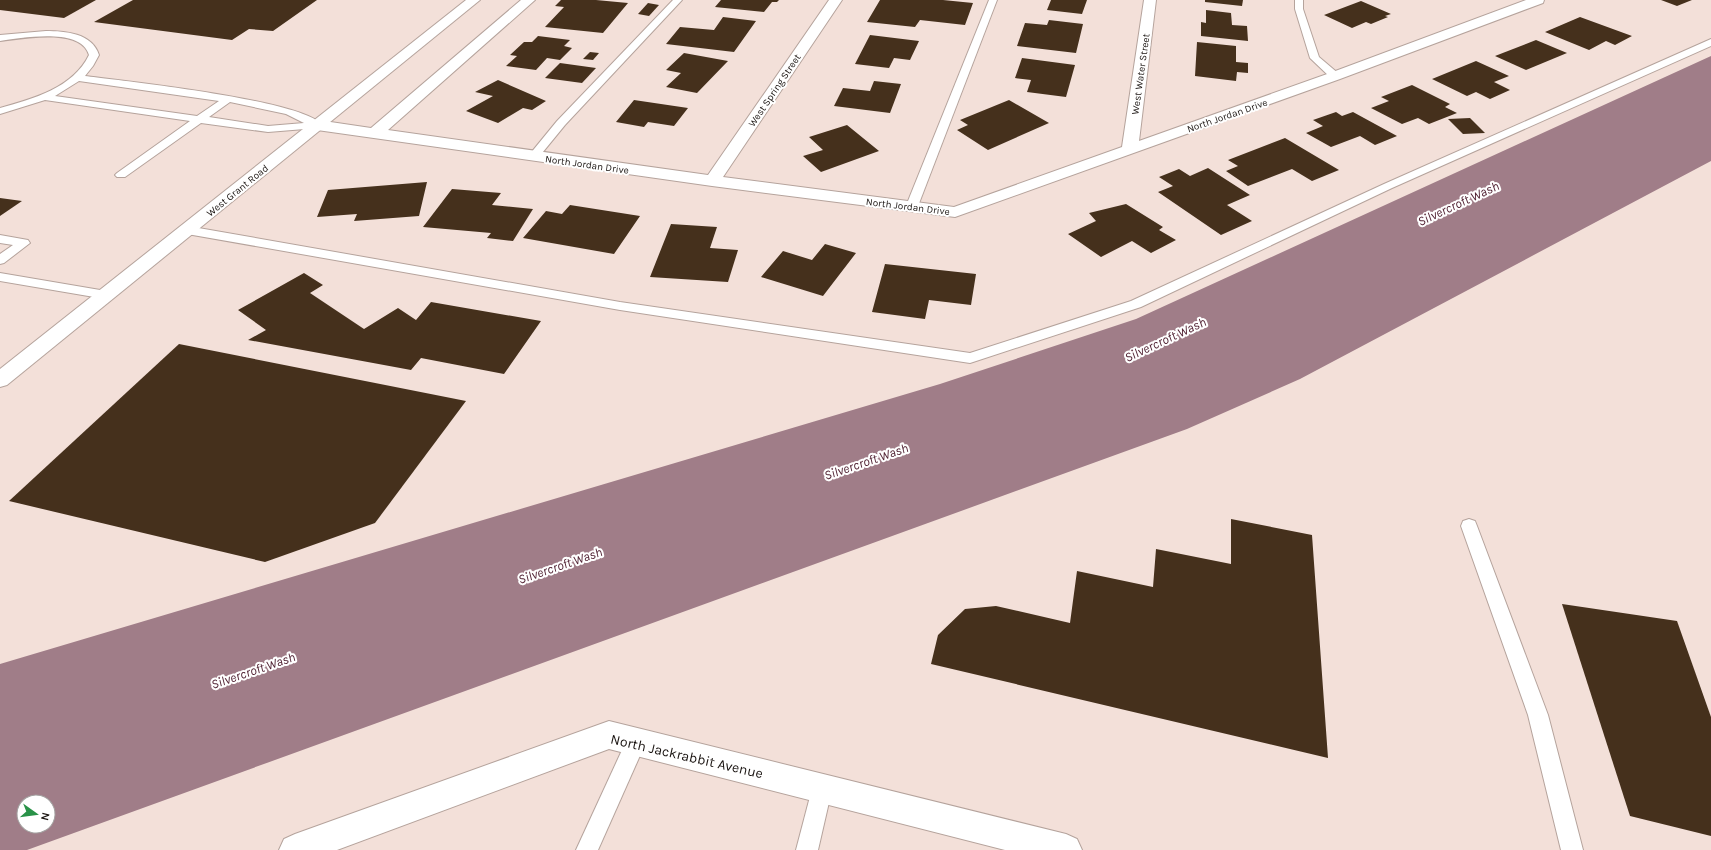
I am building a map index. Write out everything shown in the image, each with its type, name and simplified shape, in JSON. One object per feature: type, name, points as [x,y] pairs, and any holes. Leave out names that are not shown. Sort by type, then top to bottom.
[{"type":"street","name":"West Grant Road","points":[[0,380],[474,0]]},
{"type":"street","points":[[375,133],[529,0]]},
{"type":"street","name":"West Spring Street","points":[[712,181],[836,0]]},
{"type":"street","name":"West Water Street","points":[[1130,149],[1150,0]]},
{"type":"street","name":"North Jordan Drive","points":[[317,125],[712,181],[955,212],[1335,76],[1538,0]]},
{"type":"street","name":"North Jackrabbit Avenue","points":[[295,850],[608,735],[1066,850]]},
{"type":"lane","points":[[534,156],[562,123],[678,0]]},
{"type":"lane","points":[[912,206],[994,0]]},
{"type":"lane","points":[[1299,0],[1299,9],[1315,58],[1335,76]]},
{"type":"lane","points":[[0,38],[27,34],[54,34],[76,37],[90,44],[94,55],[92,62],[77,78],[42,97],[0,111]]},
{"type":"lane","points":[[187,230],[607,304],[970,358],[1136,304],[1388,186],[1711,42]]},
{"type":"lane","points":[[77,78],[228,99],[289,112],[317,125]]},
{"type":"lane","points":[[42,97],[268,129],[317,125]]},
{"type":"lane","points":[[120,175],[228,99]]},
{"type":"lane","points":[[0,239],[24,243],[0,260]]},
{"type":"lane","points":[[0,277],[106,295]]},
{"type":"lane","points":[[1469,526],[1538,715],[1572,850]]},
{"type":"lane","points":[[587,850],[636,742]]},
{"type":"lane","points":[[807,850],[822,789]]},
{"type":"water","name":"Silvercroft Wash","points":[[1711,56],[1711,161],[1300,379],[1187,429],[27,850],[0,850],[0,664],[940,384],[1136,319]]},
{"type":"building","points":[[0,0],[96,0],[64,18],[0,10]]},
{"type":"building","points":[[133,0],[317,0],[273,31],[249,29],[232,40],[94,22]]},
{"type":"building","points":[[561,0],[596,0],[628,3],[603,33],[545,27],[564,7],[555,6]]},
{"type":"building","points":[[721,0],[779,0],[777,2],[772,2],[764,12],[715,7]]},
{"type":"building","points":[[880,0],[943,0],[973,3],[965,25],[920,20],[915,27],[867,22]]},
{"type":"building","points":[[1051,0],[1087,0],[1082,14],[1047,10]]},
{"type":"building","points":[[1205,0],[1243,0],[1242,6],[1205,2]]},
{"type":"building","points":[[1661,0],[1692,0],[1677,6]]},
{"type":"building","points":[[1361,1],[1391,14],[1385,16],[1388,17],[1371,24],[1366,22],[1352,28],[1324,15]]},
{"type":"building","points":[[648,3],[659,5],[649,16],[638,14]]},
{"type":"building","points":[[1206,10],[1231,13],[1232,25],[1247,26],[1248,41],[1201,36],[1201,22],[1206,23]]},
{"type":"building","points":[[723,17],[756,21],[734,52],[666,44],[680,27],[714,30]]},
{"type":"building","points":[[1580,17],[1632,36],[1615,45],[1606,41],[1589,50],[1545,32]]},
{"type":"building","points":[[1049,20],[1083,24],[1076,53],[1017,46],[1025,23],[1047,25]]},
{"type":"building","points":[[870,35],[919,41],[910,60],[894,58],[889,68],[855,64]]},
{"type":"building","points":[[538,36],[570,40],[564,46],[572,48],[560,60],[547,58],[536,70],[506,66],[517,56],[510,55],[524,42],[532,42]]},
{"type":"building","points":[[1536,40],[1567,53],[1526,70],[1495,56]]},
{"type":"building","points":[[1197,42],[1236,46],[1236,62],[1248,63],[1248,73],[1237,72],[1236,81],[1195,76]]},
{"type":"building","points":[[590,52],[599,53],[593,60],[583,59]]},
{"type":"building","points":[[684,53],[728,61],[697,93],[666,87],[681,73],[666,70]]},
{"type":"building","points":[[1022,58],[1075,65],[1066,97],[1027,92],[1031,80],[1015,78]]},
{"type":"building","points":[[1476,61],[1509,76],[1494,82],[1510,90],[1490,99],[1476,92],[1467,96],[1432,79]]},
{"type":"building","points":[[560,63],[596,68],[582,83],[545,78]]},
{"type":"building","points":[[498,80],[546,101],[532,110],[523,108],[498,123],[466,111],[493,96],[475,92]]},
{"type":"building","points":[[874,81],[901,84],[890,113],[834,106],[843,88],[870,91]]},
{"type":"building","points":[[1412,85],[1450,104],[1445,107],[1457,113],[1429,124],[1418,118],[1402,124],[1371,108],[1389,101],[1381,97]]},
{"type":"building","points":[[634,100],[688,108],[674,126],[648,122],[644,127],[616,122]]},
{"type":"building","points":[[1009,100],[1049,123],[988,150],[957,130],[968,125],[960,120]]},
{"type":"building","points":[[1336,112],[1342,116],[1353,112],[1397,136],[1375,145],[1360,136],[1331,147],[1306,133],[1323,126],[1313,120]]},
{"type":"building","points":[[1470,118],[1485,133],[1463,134],[1448,119]]},
{"type":"building","points":[[847,125],[879,151],[821,172],[803,156],[823,150],[809,137]]},
{"type":"building","points":[[1285,138],[1339,170],[1312,181],[1292,169],[1248,186],[1226,171],[1238,166],[1228,160]]},
{"type":"building","points":[[1208,168],[1250,195],[1227,205],[1252,221],[1221,235],[1158,192],[1173,186],[1159,177],[1179,169],[1190,176]]},
{"type":"building","points":[[427,182],[419,216],[354,221],[357,214],[317,217],[328,190]]},
{"type":"building","points":[[452,189],[501,193],[492,205],[533,209],[513,241],[487,238],[491,233],[423,227]]},
{"type":"building","points":[[0,198],[22,201],[0,216]]},
{"type":"building","points":[[1126,204],[1163,227],[1159,230],[1176,240],[1151,253],[1132,241],[1101,257],[1068,234],[1096,221],[1089,213]]},
{"type":"building","points":[[570,205],[640,216],[614,254],[523,238],[546,211],[562,214]]},
{"type":"building","points":[[671,224],[717,227],[710,248],[738,250],[728,282],[650,277]]},
{"type":"building","points":[[825,244],[856,253],[823,296],[761,277],[783,251],[812,260]]},
{"type":"building","points":[[885,264],[976,274],[971,305],[929,300],[925,319],[872,312]]},
{"type":"building","points":[[304,273],[323,285],[310,293],[364,329],[398,308],[416,320],[431,302],[541,321],[504,374],[421,358],[411,370],[248,340],[266,330],[238,310]]},
{"type":"building","points":[[179,344],[466,401],[375,523],[265,562],[9,501]]},
{"type":"building","points":[[1231,519],[1312,535],[1328,758],[931,664],[938,635],[965,609],[996,606],[1070,623],[1077,571],[1153,587],[1156,549],[1231,564]]},
{"type":"building","points":[[1562,604],[1677,621],[1711,717],[1711,836],[1630,816]]}]
